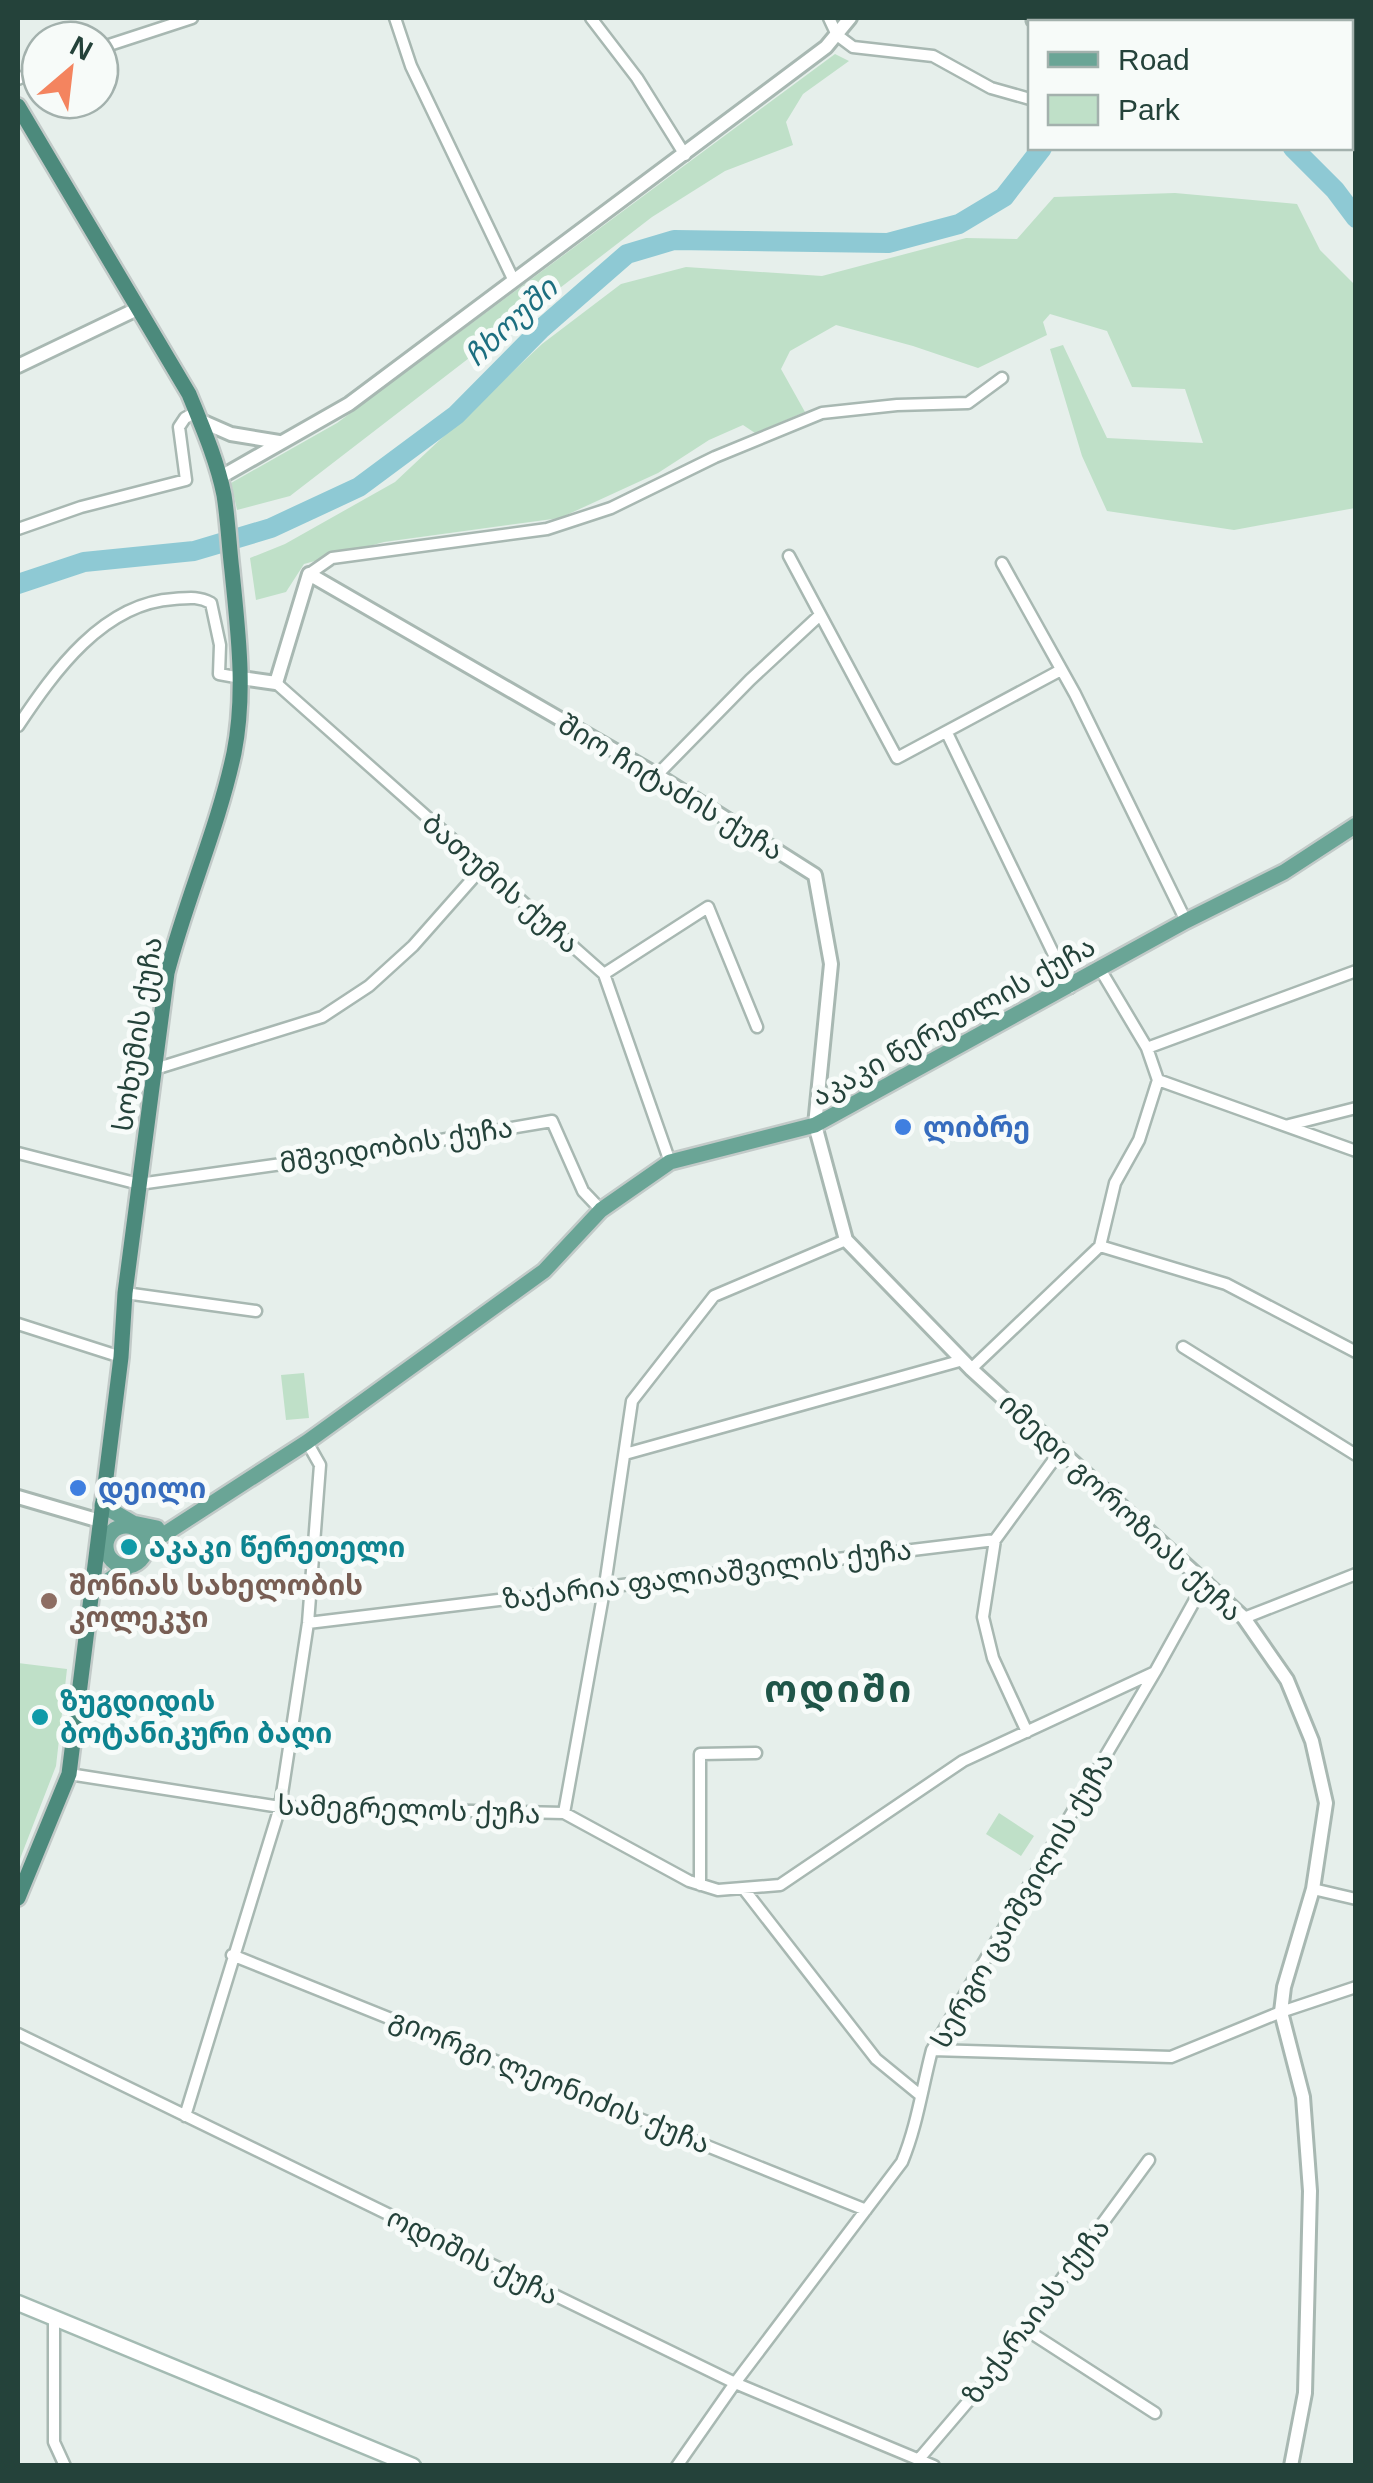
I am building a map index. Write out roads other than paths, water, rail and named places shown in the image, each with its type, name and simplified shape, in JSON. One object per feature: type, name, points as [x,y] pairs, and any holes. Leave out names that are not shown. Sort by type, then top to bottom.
[{"type":"highway","name":"სოხუმის ქუჩა","points":[[18,106],[189,394],[198,416],[224,495],[241,658],[234,754],[167,972],[125,1293],[101,1513],[103,1550],[92,1592],[69,1774],[18,1898]]},
{"type":"main road","name":"აკაკი წერეთლის ქუჩა","points":[[146,1546],[307,1442],[544,1272],[601,1210],[670,1162],[815,1125],[1186,921],[1284,872],[1356,826]]},
{"type":"main road","points":[[92,1592],[138,1562],[146,1546],[144,1538],[129,1527],[101,1513]]},
{"type":"main road","points":[[101,1513],[157,1528]]},
{"type":"main road","points":[[130,1566],[114,1562],[103,1550],[111,1533],[129,1527],[157,1528],[184,1522]]},
{"type":"main road","points":[[18,2303],[413,2466]]},
{"type":"street","points":[[120,40],[172,20],[192,18]]},
{"type":"street","points":[[395,18],[411,66],[514,280]]},
{"type":"street","points":[[591,18],[637,78],[686,155]]},
{"type":"street","points":[[829,18],[837,35],[853,46],[933,56],[991,88],[1028,99]]},
{"type":"street","points":[[219,478],[349,404],[686,155],[826,47],[850,18]]},
{"type":"street","points":[[18,366],[137,309]]},
{"type":"street","points":[[18,726],[81,646],[124,610],[154,600],[200,597],[211,603],[220,646],[219,674],[276,683],[308,574],[332,558],[548,530],[610,508],[715,457],[822,413],[968,403],[1002,378]]},
{"type":"street","points":[[18,529],[81,507],[186,480],[179,427],[185,418],[198,416],[231,434],[281,442]]},
{"type":"street","points":[[789,556],[897,758],[1061,670]]},
{"type":"street","points":[[1002,563],[1061,670],[1186,921]]},
{"type":"street","name":"შიო ჩიტაძის ქუჩა","points":[[308,574],[658,775],[815,875],[831,964],[815,1125]]},
{"type":"street","points":[[658,775],[820,615]]},
{"type":"street","name":"ბათუმის ქუჩა","points":[[276,683],[604,974],[670,1162]]},
{"type":"street","points":[[946,733],[1070,988]]},
{"type":"street","points":[[155,1069],[322,1018],[369,986],[414,946],[482,868]]},
{"type":"street","points":[[604,974],[708,907],[756,1026]]},
{"type":"street","points":[[625,1454],[967,1364],[1100,1246],[1115,1184],[1139,1140],[1158,1080],[1147,1048],[1100,969]]},
{"type":"street","points":[[1147,1048],[1356,972]]},
{"type":"street","points":[[1158,1080],[1356,1151]]},
{"type":"street","points":[[1287,1125],[1356,1108]]},
{"type":"street","name":"მშვიდობის ქუჩა","points":[[139,1184],[382,1150],[552,1121],[583,1190],[601,1210]]},
{"type":"street","name":"იმედი გოროზიას ქუჩა","points":[[815,1125],[846,1240],[967,1364],[1244,1618],[1287,1680],[1312,1741],[1326,1803],[1313,1889],[1284,1987],[1281,2012],[1303,2097],[1310,2191],[1306,2394],[1292,2466]]},
{"type":"street","points":[[18,1154],[139,1184]]},
{"type":"street","points":[[564,1813],[605,1584],[632,1401],[714,1296],[846,1240]]},
{"type":"street","points":[[1100,1246],[1226,1284],[1356,1352]]},
{"type":"street","points":[[125,1293],[256,1311]]},
{"type":"street","points":[[18,1324],[121,1357]]},
{"type":"street","points":[[1183,1347],[1355,1453]]},
{"type":"street","points":[[185,2116],[280,1807],[308,1623],[320,1465],[307,1442]]},
{"type":"street","points":[[1027,1732],[993,1658],[984,1617],[995,1540],[1061,1450]]},
{"type":"street","points":[[18,1496],[101,1513]]},
{"type":"street","name":"ზაქარია ფალიაშვილის ქუჩა","points":[[308,1623],[605,1584],[995,1540]]},
{"type":"street","points":[[1244,1618],[1356,1574]]},
{"type":"street","name":"სერგო ცაიშვილის ქუჩა","points":[[677,2466],[902,2162],[916,2128],[932,2050],[1206,1580]]},
{"type":"street","name":"სამეგრელოს ქუჩა","points":[[69,1774],[280,1807],[564,1813],[700,1885],[718,1890],[780,1885],[962,1761],[1155,1672]]},
{"type":"street","points":[[700,1885],[700,1754],[756,1753]]},
{"type":"street","points":[[742,1888],[876,2059],[920,2094]]},
{"type":"street","points":[[1313,1889],[1356,1899]]},
{"type":"street","name":"გიორგი ლეონიძის ქუჩა","points":[[232,1955],[866,2210]]},
{"type":"street","points":[[932,2050],[1171,2057],[1281,2012],[1356,1987]]},
{"type":"street","name":"ოდიშის ქუჩა","points":[[18,2034],[735,2383],[934,2466]]},
{"type":"street","name":"ზაქარაიას ქუჩა","points":[[919,2459],[995,2370],[1149,2160]]},
{"type":"street","points":[[54,2318],[54,2442],[66,2466]]},
{"type":"street","points":[[1025,2329],[1156,2413]]},
{"type":"waterway","name":"ჩხოუში","points":[[18,584],[84,562],[194,551],[271,528],[359,487],[456,415],[541,329],[627,254],[674,240],[888,243],[959,224],[1004,197],[1040,150]]},
{"type":"waterway","name":"ჩხოუში","points":[[1295,150],[1335,190],[1356,218]]},
{"type":"place","name":"ლიბრე","points":[[903,1127]]},
{"type":"place","name":"დეილი","points":[[78,1488]]},
{"type":"place","name":"აკაკი წერეთელი","points":[[129,1547]]},
{"type":"place","name":"შონიას სახელობის კოლეკჯი","points":[[49,1601]]},
{"type":"place","name":"ზუგდიდის ბოტანიკური ბაღი","points":[[40,1717]]},
{"type":"district","name":"ოდიში","points":[[839,1689]]}]
